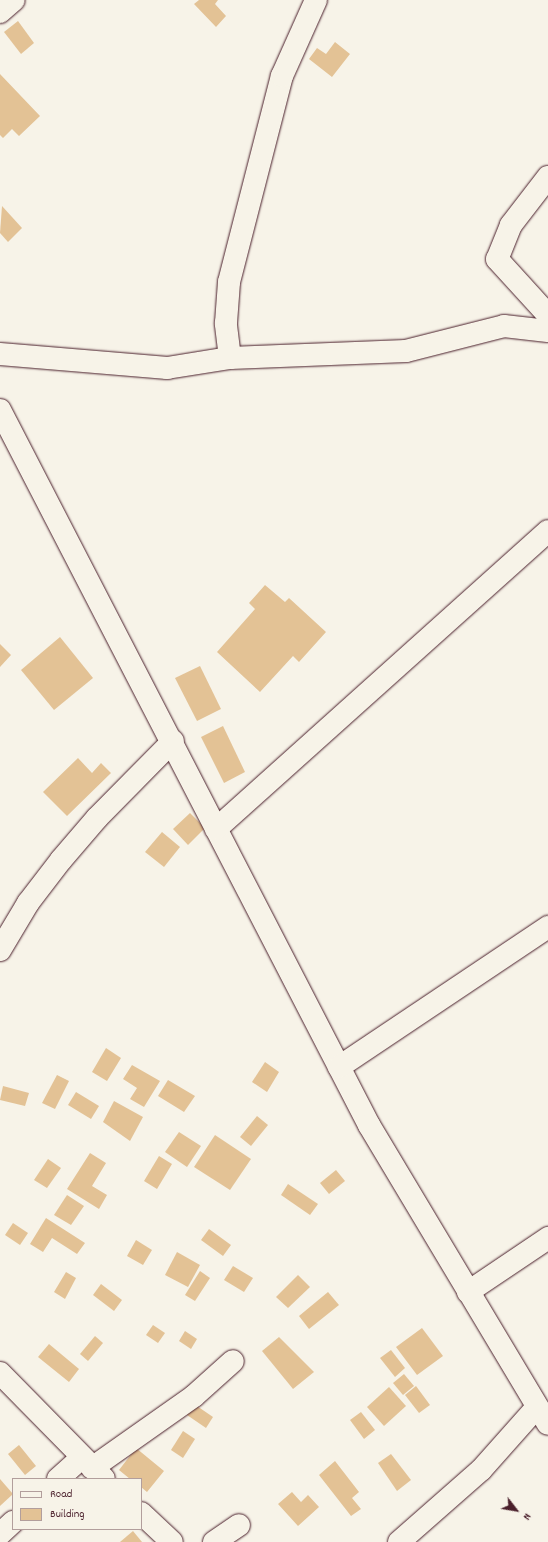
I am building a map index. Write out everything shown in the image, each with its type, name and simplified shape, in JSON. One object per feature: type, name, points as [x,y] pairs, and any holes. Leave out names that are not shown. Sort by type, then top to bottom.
[{"type":"street","points":[[0,12],[14,0]]},
{"type":"street","points":[[230,358],[226,323],[229,282],[282,76],[316,0]]},
{"type":"street","points":[[548,177],[511,225],[497,259],[548,315]]},
{"type":"street","points":[[0,354],[167,368],[230,358],[406,351],[504,326],[548,332]]},
{"type":"street","points":[[0,410],[173,741],[216,829],[339,1067],[468,1292],[542,1416],[399,1542]]},
{"type":"street","points":[[216,829],[548,531]]},
{"type":"street","points":[[0,950],[28,903],[96,818],[173,741]]},
{"type":"street","points":[[339,1067],[548,927]]},
{"type":"street","points":[[468,1292],[548,1238]]},
{"type":"street","points":[[61,1478],[92,1468],[194,1396],[233,1361]]},
{"type":"street","points":[[0,1373],[92,1468]]},
{"type":"street","points":[[142,1514],[172,1542]]},
{"type":"street","points":[[0,1534],[12,1523]]},
{"type":"street","points":[[214,1542],[239,1525]]},
{"type":"building","points":[[199,0],[218,0],[215,4],[226,16],[216,27],[194,4]]},
{"type":"building","points":[[18,21],[34,43],[21,54],[4,32]]},
{"type":"building","points":[[335,42],[350,54],[332,77],[309,59],[317,48],[326,54]]},
{"type":"building","points":[[0,74],[40,116],[19,136],[12,129],[3,138],[0,135]]},
{"type":"building","points":[[2,206],[22,228],[8,242],[0,233]]},
{"type":"building","points":[[265,585],[285,602],[289,598],[326,632],[299,662],[293,656],[260,692],[217,652],[255,609],[249,603]]},
{"type":"building","points":[[60,637],[93,678],[54,710],[21,670]]},
{"type":"building","points":[[0,644],[11,655],[0,667]]},
{"type":"building","points":[[200,666],[221,709],[197,721],[175,678]]},
{"type":"building","points":[[223,726],[245,772],[224,783],[201,737]]},
{"type":"building","points":[[78,758],[92,773],[101,763],[111,773],[67,816],[43,792]]},
{"type":"building","points":[[190,813],[205,828],[188,845],[173,829]]},
{"type":"building","points":[[162,832],[180,847],[164,867],[145,852]]},
{"type":"building","points":[[106,1048],[121,1058],[107,1081],[92,1072]]},
{"type":"building","points":[[265,1062],[279,1072],[267,1092],[252,1082]]},
{"type":"building","points":[[132,1065],[160,1081],[144,1107],[130,1099],[137,1088],[123,1079]]},
{"type":"building","points":[[57,1075],[69,1081],[55,1109],[42,1103]]},
{"type":"building","points":[[168,1080],[195,1096],[184,1112],[158,1096]]},
{"type":"building","points":[[3,1086],[29,1093],[25,1106],[0,1100]]},
{"type":"building","points":[[76,1092],[99,1106],[91,1119],[68,1105]]},
{"type":"building","points":[[114,1101],[143,1117],[130,1141],[103,1122]]},
{"type":"building","points":[[257,1116],[268,1125],[251,1146],[240,1137]]},
{"type":"building","points":[[179,1132],[201,1146],[187,1167],[165,1152]]},
{"type":"building","points":[[215,1135],[251,1159],[230,1190],[194,1167]]},
{"type":"building","points":[[90,1153],[106,1163],[92,1186],[107,1195],[99,1209],[67,1189]]},
{"type":"building","points":[[159,1156],[172,1164],[157,1189],[144,1181]]},
{"type":"building","points":[[48,1159],[61,1168],[47,1188],[34,1180]]},
{"type":"building","points":[[336,1170],[345,1181],[329,1194],[320,1183]]},
{"type":"building","points":[[288,1184],[318,1204],[310,1215],[281,1195]]},
{"type":"building","points":[[67,1195],[84,1206],[71,1225],[54,1215]]},
{"type":"building","points":[[46,1218],[85,1243],[77,1254],[52,1238],[43,1252],[30,1244]]},
{"type":"building","points":[[13,1223],[28,1233],[20,1245],[5,1235]]},
{"type":"building","points":[[209,1229],[231,1245],[223,1256],[201,1240]]},
{"type":"building","points":[[136,1240],[152,1250],[143,1265],[127,1256]]},
{"type":"building","points":[[177,1252],[200,1265],[188,1287],[165,1275]]},
{"type":"building","points":[[233,1266],[253,1278],[244,1292],[224,1280]]},
{"type":"building","points":[[200,1271],[210,1278],[195,1301],[185,1295]]},
{"type":"building","points":[[66,1272],[76,1278],[65,1299],[54,1292]]},
{"type":"building","points":[[298,1275],[310,1287],[288,1308],[276,1297]]},
{"type":"building","points":[[101,1284],[122,1300],[114,1311],[93,1295]]},
{"type":"building","points":[[328,1292],[339,1305],[309,1329],[299,1316]]},
{"type":"building","points":[[153,1325],[165,1333],[158,1343],[146,1335]]},
{"type":"building","points":[[422,1328],[443,1356],[417,1375],[396,1347]]},
{"type":"building","points":[[185,1331],[197,1339],[191,1349],[179,1341]]},
{"type":"building","points":[[95,1336],[103,1343],[88,1361],[80,1354]]},
{"type":"building","points":[[279,1337],[314,1372],[293,1389],[262,1351]]},
{"type":"building","points":[[49,1344],[79,1369],[69,1382],[38,1357]]},
{"type":"building","points":[[391,1350],[405,1368],[395,1377],[380,1358]]},
{"type":"building","points":[[404,1374],[414,1386],[403,1395],[393,1383]]},
{"type":"building","points":[[416,1386],[430,1405],[419,1413],[405,1395]]},
{"type":"building","points":[[389,1387],[406,1406],[384,1426],[367,1407]]},
{"type":"building","points":[[194,1404],[213,1417],[206,1428],[187,1415]]},
{"type":"building","points":[[361,1412],[375,1430],[364,1439],[350,1420]]},
{"type":"building","points":[[183,1431],[195,1439],[183,1458],[171,1450]]},
{"type":"building","points":[[19,1445],[36,1466],[25,1475],[8,1454]]},
{"type":"building","points":[[136,1448],[164,1471],[147,1492],[142,1488],[142,1478],[129,1478],[119,1470]]},
{"type":"building","points":[[391,1454],[411,1480],[397,1491],[378,1463]]},
{"type":"building","points":[[335,1461],[359,1492],[352,1498],[361,1509],[351,1516],[319,1475]]},
{"type":"building","points":[[0,1479],[12,1493],[12,1495],[0,1506]]},
{"type":"building","points":[[292,1492],[301,1502],[308,1495],[319,1507],[298,1526],[278,1504]]},
{"type":"building","points":[[133,1531],[142,1542],[120,1542]]}]
